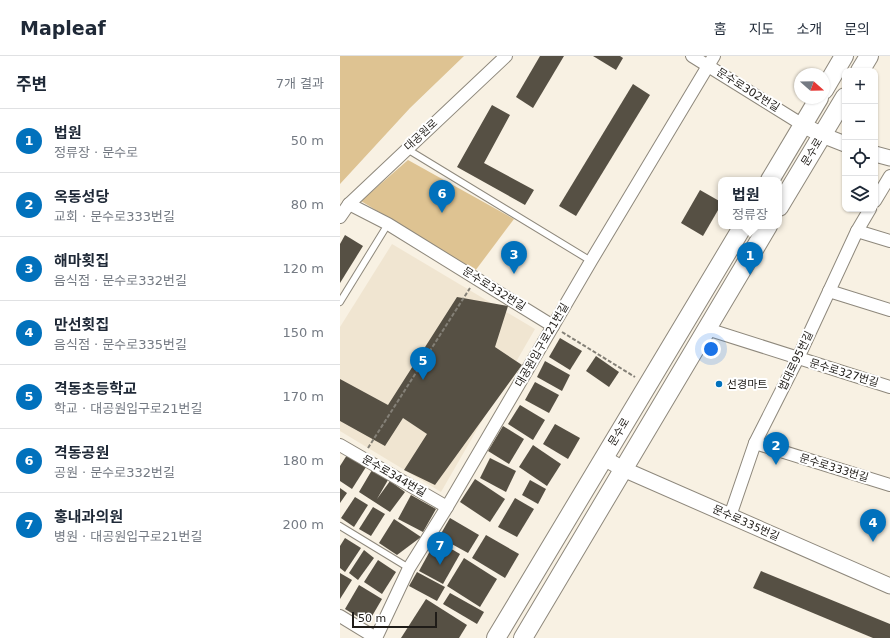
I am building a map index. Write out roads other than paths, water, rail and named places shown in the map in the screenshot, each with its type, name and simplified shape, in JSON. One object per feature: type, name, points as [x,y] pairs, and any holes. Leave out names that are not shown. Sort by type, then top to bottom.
[{"type":"main road","points":[[830,80],[844,56]]},
{"type":"main road","points":[[862,68],[869,56]]},
{"type":"main road","name":"문수로","points":[[782,202],[842,102]]},
{"type":"main road","name":"문수로","points":[[772,177],[815,104]]},
{"type":"main road","name":"문수로","points":[[496,638],[741,229]]},
{"type":"main road","name":"문수로","points":[[523,638],[766,229]]},
{"type":"street","name":"대공원로","points":[[340,217],[348,204],[506,56]]},
{"type":"street","name":"문수로302번길","points":[[692,56],[711,61],[803,125]]},
{"type":"street","name":"대공원입구로21번길","points":[[376,638],[409,568],[447,507],[591,261],[711,61]]},
{"type":"street","points":[[803,125],[842,143]]},
{"type":"street","points":[[878,155],[890,158]]},
{"type":"street","points":[[878,196],[890,176]]},
{"type":"street","name":"문수로332번길","points":[[348,204],[388,224],[553,326]]},
{"type":"street","name":"법대로95번길","points":[[730,516],[755,443],[798,358],[857,230],[868,212]]},
{"type":"street","points":[[857,230],[890,241]]},
{"type":"street","points":[[829,291],[890,310]]},
{"type":"street","name":"문수로327번길","points":[[707,329],[890,387]]},
{"type":"street","name":"문수로333번길","points":[[755,443],[890,485]]},
{"type":"street","name":"문수로344번길","points":[[340,444],[447,507]]},
{"type":"street","name":"문수로335번길","points":[[604,458],[623,469],[890,586]]},
{"type":"street","points":[[340,616],[376,638]]},
{"type":"lane","points":[[407,149],[591,261]]},
{"type":"lane","points":[[340,302],[388,224]]},
{"type":"lane","points":[[340,526],[409,568]]},
{"type":"place","name":"격동공원","points":[[442,213]]},
{"type":"place","name":"해마횟집","points":[[514,274]]},
{"type":"place","name":"법원","points":[[750,275]]},
{"type":"place","name":"격동초등학교","points":[[423,380]]},
{"type":"place","name":"선경마트","points":[[719,384]]},
{"type":"place","name":"옥동성당","points":[[776,465]]},
{"type":"place","name":"만선횟집","points":[[873,542]]},
{"type":"place","name":"홍내과의원","points":[[440,565]]}]
